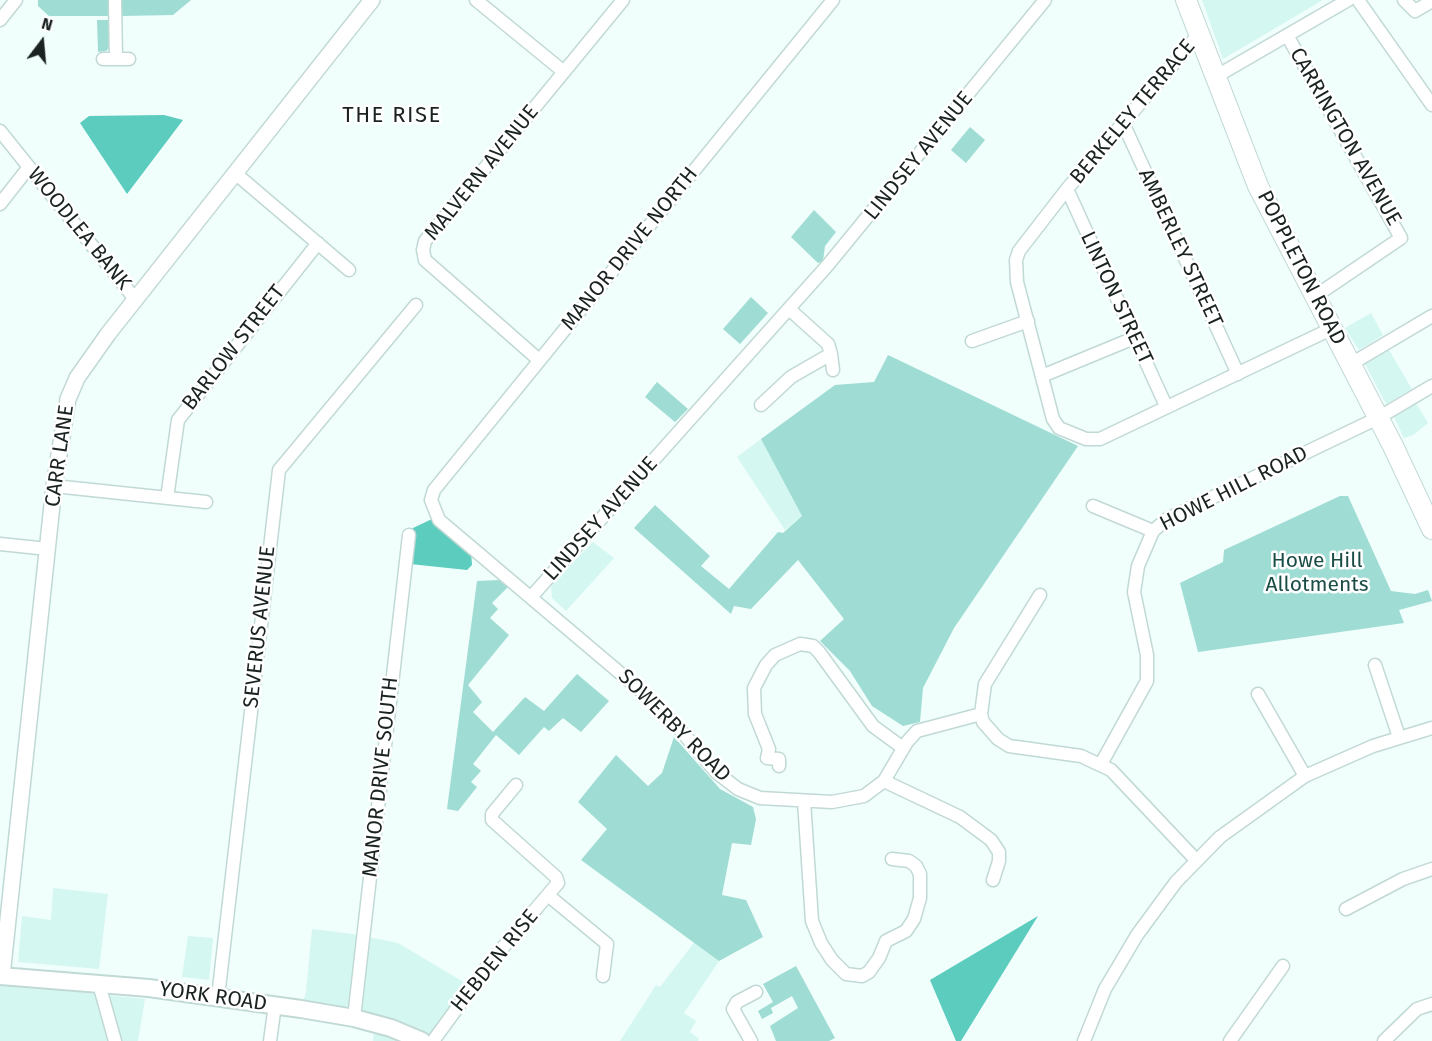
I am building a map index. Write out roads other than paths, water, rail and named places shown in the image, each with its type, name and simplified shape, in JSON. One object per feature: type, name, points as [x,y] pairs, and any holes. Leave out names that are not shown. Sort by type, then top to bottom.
[{"type":"main road","name":"POPPLETON ROAD","points":[[1186,0],[1258,186],[1378,417],[1432,529]]},
{"type":"main road","name":"YORK ROAD","points":[[1,976],[99,984],[275,1005],[354,1018],[422,1041]]},
{"type":"street","points":[[0,20],[16,0]]},
{"type":"street","points":[[103,59],[123,59],[115,0]]},
{"type":"street","name":"CARR LANE","points":[[1,976],[54,486],[63,419],[77,378],[135,299],[372,0]]},
{"type":"street","points":[[476,0],[564,72]]},
{"type":"street","name":"MALVERN AVENUE","points":[[538,360],[425,260],[423,250],[425,241],[623,0]]},
{"type":"street","name":"MANOR DRIVE NORTH","points":[[431,500],[435,490],[538,360],[833,0]]},
{"type":"street","name":"LINDSEY AVENUE","points":[[532,596],[789,309],[886,196],[1045,0]]},
{"type":"street","points":[[1215,77],[1288,37],[1348,0]]},
{"type":"street","points":[[1358,0],[1432,105]]},
{"type":"street","points":[[1404,0],[1415,11],[1432,0]]},
{"type":"street","name":"BERKELEY TERRACE","points":[[1166,406],[1100,439],[1086,440],[1056,424],[1017,282],[1016,260],[1024,242],[1199,34]]},
{"type":"street","name":"CARRINGTON AVENUE","points":[[1288,37],[1401,238],[1314,297]]},
{"type":"street","name":"AMBERLEY STREET","points":[[1123,123],[1238,374]]},
{"type":"street","name":"WOODLEA BANK","points":[[0,131],[135,299]]},
{"type":"street","points":[[0,204],[30,167]]},
{"type":"street","points":[[235,173],[349,270]]},
{"type":"street","name":"LINTON STREET","points":[[1067,189],[1166,406]]},
{"type":"street","name":"BARLOW STREET","points":[[167,498],[178,420],[318,243]]},
{"type":"street","name":"SEVERUS AVENUE","points":[[218,997],[279,470],[416,305]]},
{"type":"street","points":[[789,309],[828,344],[833,370]]},
{"type":"street","points":[[1351,364],[1432,316]]},
{"type":"street","points":[[972,341],[1028,321]]},
{"type":"street","points":[[1166,406],[1331,329]]},
{"type":"street","points":[[1042,376],[1134,338]]},
{"type":"street","points":[[761,405],[791,377],[831,354]]},
{"type":"street","name":"HOWE HILL ROAD","points":[[1101,764],[1147,681],[1147,656],[1134,592],[1140,559],[1153,531],[1167,519],[1378,417],[1432,386]]},
{"type":"street","points":[[54,486],[206,502]]},
{"type":"street","name":"SOWERBY ROAD","points":[[431,500],[440,519],[646,695],[677,726],[716,772],[738,789],[760,798],[804,801],[856,799],[874,790],[884,781],[903,748],[912,736],[922,729],[981,714]]},
{"type":"street","points":[[1093,507],[1153,531]]},
{"type":"street","name":"MANOR DRIVE SOUTH","points":[[354,1018],[409,535]]},
{"type":"street","points":[[0,544],[48,549]]},
{"type":"street","points":[[1040,594],[985,684],[981,714],[988,730],[1009,746],[1081,756],[1111,770],[1196,860]]},
{"type":"street","points":[[779,766],[778,759],[767,758],[769,749],[755,714],[754,688],[766,665],[775,655],[800,644],[813,646],[819,652],[862,714],[884,736],[903,748]]},
{"type":"street","points":[[1375,665],[1399,737]]},
{"type":"street","points":[[1258,694],[1305,777]]},
{"type":"street","points":[[1084,1041],[1121,960],[1156,907],[1196,860],[1251,813],[1305,777],[1349,756],[1399,737],[1432,728]]},
{"type":"street","points":[[884,781],[960,817],[991,840],[999,852],[999,861],[993,880]]},
{"type":"street","name":"HEBDEN RISE","points":[[433,1041],[494,959],[558,883],[556,877],[492,820],[492,814],[516,785]]},
{"type":"street","points":[[804,801],[812,921],[826,952],[846,974],[862,976],[869,972],[879,958],[886,941],[906,931],[917,911],[922,884],[920,874],[916,866],[909,861],[892,859]]},
{"type":"street","points":[[1346,909],[1395,883],[1432,868]]},
{"type":"street","points":[[549,896],[607,944],[603,976]]},
{"type":"street","points":[[1230,1041],[1283,966]]},
{"type":"street","points":[[99,984],[116,1041]]},
{"type":"street","points":[[751,1041],[733,1009],[737,1002],[756,992]]},
{"type":"street","points":[[1384,1041],[1417,1009],[1432,1004]]},
{"type":"street","points":[[270,1041],[275,1005]]},
{"type":"district","name":"THE RISE","points":[[392,116]]},
{"type":"park label","name":"Howe Hill Allotments","points":[[1317,573]]}]
